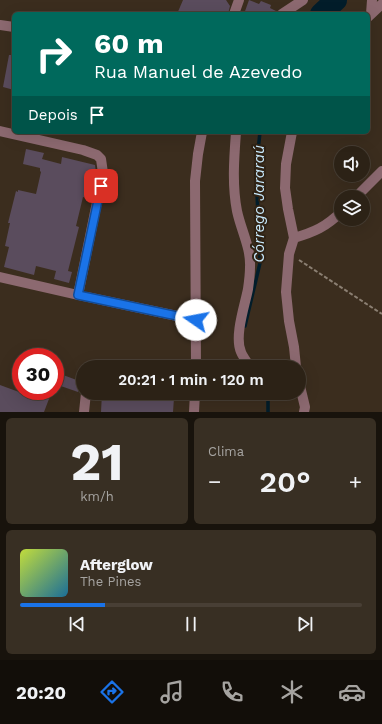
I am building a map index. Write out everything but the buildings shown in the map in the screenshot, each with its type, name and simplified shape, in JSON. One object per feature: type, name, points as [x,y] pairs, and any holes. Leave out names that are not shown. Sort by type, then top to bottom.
[{"type":"street","points":[[235,12],[239,0]]},
{"type":"street","points":[[285,12],[303,0]]},
{"type":"street","points":[[370,16],[372,0]]},
{"type":"street","points":[[370,16],[382,4]]},
{"type":"street","points":[[0,25],[12,27]]},
{"type":"street","points":[[0,132],[83,150],[97,155],[101,159],[103,173],[78,295]]},
{"type":"street","points":[[196,360],[195,181],[202,134]]},
{"type":"street","points":[[236,134],[234,186],[237,212],[250,256],[249,287],[238,341],[240,352],[245,360]]},
{"type":"street","points":[[292,134],[286,164],[285,188],[294,238],[289,254],[286,292],[295,360]]},
{"type":"street","points":[[363,190],[382,171]]},
{"type":"street","points":[[294,238],[323,227],[334,218]]},
{"type":"street","points":[[0,277],[196,320]]},
{"type":"street","points":[[84,412],[85,400]]},
{"type":"street","points":[[194,412],[195,400]]},
{"type":"street","points":[[303,400],[305,407],[304,412]]},
{"type":"path","points":[[289,254],[382,314]]},
{"type":"waterway","name":"Córrego Jararaú","points":[[323,12],[336,0]]},
{"type":"waterway","name":"Córrego Jararaú","points":[[245,326],[260,263],[256,170],[260,134]]},
{"type":"waterway","name":"Córrego Jararaú","points":[[268,400],[268,412]]},
{"type":"route","points":[[101,186],[78,295],[196,320]]}]
